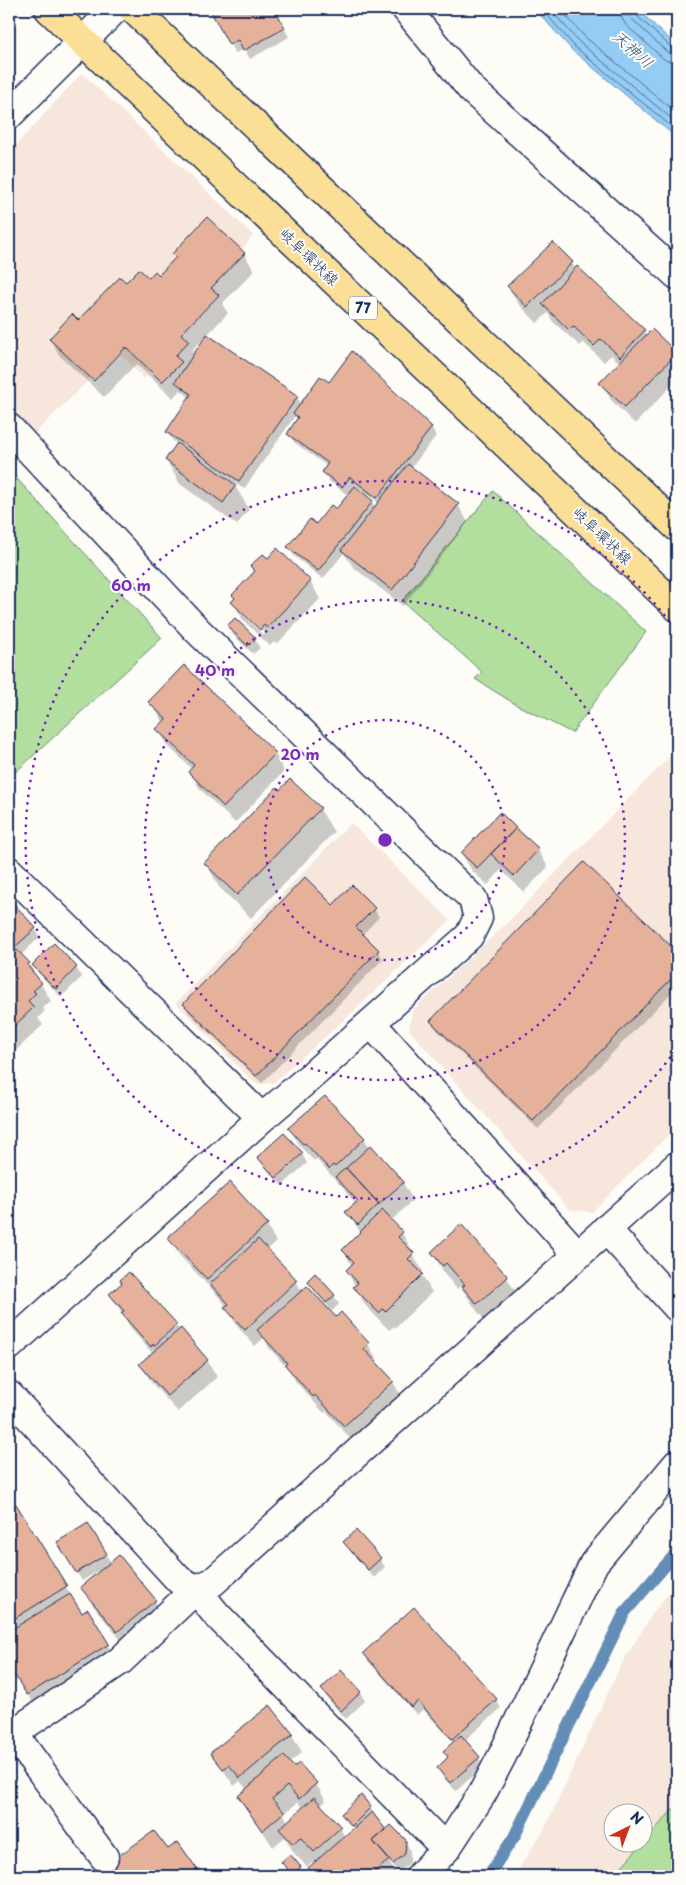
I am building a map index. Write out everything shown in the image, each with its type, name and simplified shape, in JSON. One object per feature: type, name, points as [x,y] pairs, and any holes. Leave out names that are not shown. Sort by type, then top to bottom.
[{"type":"main road","name":"岐阜環状線","points":[[49,9],[677,607]]},
{"type":"main road","points":[[133,9],[677,527]]},
{"type":"street","points":[[9,115],[115,9]]},
{"type":"street","points":[[406,9],[471,89],[677,275]]},
{"type":"street","points":[[9,428],[197,630],[473,899],[478,918],[469,936],[310,1078],[262,1118],[9,1346]]},
{"type":"street","points":[[9,872],[262,1118]]},
{"type":"street","points":[[371,1023],[578,1255]]},
{"type":"street","points":[[104,1857],[11,1734],[120,1660],[196,1589],[213,1582],[677,1166]]},
{"type":"street","points":[[606,1229],[677,1307]]},
{"type":"street","points":[[9,1395],[179,1580],[196,1589],[216,1614],[446,1849]]},
{"type":"street","points":[[420,1876],[446,1849],[482,1794],[594,1563],[677,1464]]},
{"type":"shaded area","points":[[82,73],[253,235],[144,379],[118,351],[31,437],[9,414],[9,153]]},
{"type":"shaded area","points":[[677,749],[677,1126],[592,1212],[570,1210],[409,1030],[412,1011],[506,924]]},
{"type":"shaded area","points":[[351,823],[450,920],[357,1008],[273,1083],[255,1084],[176,1003]]},
{"type":"shaded area","points":[[677,1582],[677,1876],[514,1876],[545,1828],[621,1665],[653,1613]]},
{"type":"green space","points":[[9,470],[162,638],[9,778]]},
{"type":"green space","points":[[493,491],[646,632],[572,733],[515,704],[475,679],[482,672],[402,601]]},
{"type":"green space","points":[[677,1805],[677,1876],[613,1876],[635,1852],[654,1852],[654,1831]]},
{"type":"water","name":"天神川","points":[[535,9],[637,9],[677,46],[677,138],[572,50]]},
{"type":"building","points":[[275,9],[285,28],[243,51],[238,40],[229,45],[210,10]]},
{"type":"building","points":[[207,217],[245,253],[211,288],[219,295],[181,334],[189,341],[175,356],[182,362],[162,382],[126,347],[94,381],[49,339],[72,314],[78,320],[120,277],[126,282],[139,269],[149,278],[155,271],[159,275],[176,257],[172,254]]},
{"type":"building","points":[[553,242],[573,262],[527,307],[507,286]]},
{"type":"building","points":[[577,266],[645,330],[620,357],[601,339],[594,346],[573,326],[569,330],[542,304]]},
{"type":"building","points":[[652,329],[677,353],[625,407],[599,383]]},
{"type":"building","points":[[207,334],[298,396],[239,481],[166,432],[191,394],[175,382]]},
{"type":"building","points":[[352,351],[432,427],[377,498],[350,477],[342,487],[322,472],[328,463],[287,434],[298,417],[293,414],[320,376],[329,382]]},
{"type":"building","points":[[177,443],[236,485],[223,503],[165,460]]},
{"type":"building","points":[[408,464],[459,504],[392,590],[341,550]]},
{"type":"building","points":[[355,486],[373,501],[318,571],[287,547],[310,519],[316,524],[331,505],[336,509]]},
{"type":"building","points":[[277,548],[311,581],[267,628],[264,625],[260,630],[231,602],[235,598],[232,595],[255,571],[250,566],[263,554],[268,558]]},
{"type":"building","points":[[235,618],[256,638],[248,646],[227,626]]},
{"type":"building","points":[[184,665],[276,753],[224,807],[188,772],[194,765],[156,729],[166,719],[148,702]]},
{"type":"building","points":[[290,779],[321,808],[237,895],[204,863],[277,787],[280,790]]},
{"type":"building","points":[[500,812],[516,828],[477,868],[461,853]]},
{"type":"building","points":[[516,828],[539,849],[514,876],[491,854]]},
{"type":"building","points":[[584,862],[677,952],[677,973],[533,1121],[430,1021]]},
{"type":"building","points":[[305,877],[333,905],[352,885],[375,908],[356,927],[379,950],[256,1076],[183,1004]]},
{"type":"building","points":[[12,902],[36,928],[14,948],[9,942],[9,905]]},
{"type":"building","points":[[54,943],[77,967],[56,989],[32,965]]},
{"type":"building","points":[[17,950],[30,963],[27,965],[42,983],[33,991],[36,993],[28,1001],[34,1007],[9,1031],[9,956]]},
{"type":"building","points":[[325,1096],[365,1138],[335,1167],[333,1165],[329,1169],[288,1128]]},
{"type":"building","points":[[284,1133],[303,1153],[276,1178],[257,1157]]},
{"type":"building","points":[[371,1145],[404,1182],[379,1204],[346,1168]]},
{"type":"building","points":[[346,1168],[379,1204],[358,1225],[345,1212],[358,1201],[335,1177]]},
{"type":"building","points":[[230,1182],[268,1224],[207,1279],[167,1238]]},
{"type":"building","points":[[382,1210],[403,1232],[398,1237],[414,1253],[408,1259],[423,1274],[385,1312],[383,1309],[379,1313],[353,1287],[358,1283],[346,1270],[354,1262],[342,1250]]},
{"type":"building","points":[[461,1224],[508,1277],[477,1304],[462,1287],[465,1285],[446,1263],[443,1266],[431,1252]]},
{"type":"building","points":[[258,1239],[297,1280],[245,1330],[224,1307],[229,1304],[210,1284]]},
{"type":"building","points":[[129,1272],[177,1324],[151,1347],[121,1313],[124,1311],[109,1294],[122,1283],[120,1280]]},
{"type":"building","points":[[315,1273],[335,1295],[326,1303],[307,1281]]},
{"type":"building","points":[[307,1286],[336,1317],[341,1312],[369,1343],[364,1349],[394,1381],[344,1426],[315,1395],[313,1397],[285,1365],[287,1363],[257,1330]]},
{"type":"building","points":[[181,1328],[208,1360],[167,1396],[139,1364]]},
{"type":"building","points":[[9,1501],[12,1506],[16,1504],[67,1586],[9,1622]]},
{"type":"building","points":[[88,1523],[107,1554],[76,1573],[57,1542]]},
{"type":"building","points":[[356,1530],[381,1558],[368,1570],[343,1542]]},
{"type":"building","points":[[119,1555],[156,1600],[117,1632],[80,1587]]},
{"type":"building","points":[[70,1594],[82,1613],[88,1609],[109,1644],[27,1695],[9,1666],[9,1631]]},
{"type":"building","points":[[414,1607],[497,1699],[452,1739],[418,1701],[411,1707],[363,1653]]},
{"type":"building","points":[[341,1670],[361,1692],[341,1711],[321,1689]]},
{"type":"building","points":[[270,1705],[293,1734],[240,1778],[229,1765],[223,1769],[210,1753]]},
{"type":"building","points":[[461,1735],[480,1757],[450,1783],[437,1768],[448,1757],[443,1751]]},
{"type":"building","points":[[284,1756],[294,1767],[299,1763],[317,1783],[299,1799],[287,1786],[272,1799],[284,1812],[262,1831],[238,1796]]},
{"type":"building","points":[[361,1795],[371,1807],[352,1826],[341,1814]]},
{"type":"building","points":[[314,1797],[341,1827],[314,1852],[300,1837],[293,1844],[279,1829]]},
{"type":"building","points":[[372,1812],[386,1830],[373,1841],[389,1860],[370,1876],[315,1876],[308,1868]]},
{"type":"building","points":[[391,1825],[406,1840],[405,1854],[393,1864],[373,1841]]},
{"type":"building","points":[[154,1831],[168,1849],[178,1842],[202,1876],[90,1876]]},
{"type":"building","points":[[290,1854],[301,1867],[292,1874],[281,1862]]},
{"type":"waterway","points":[[488,1876],[514,1837],[625,1612],[677,1552]]}]
